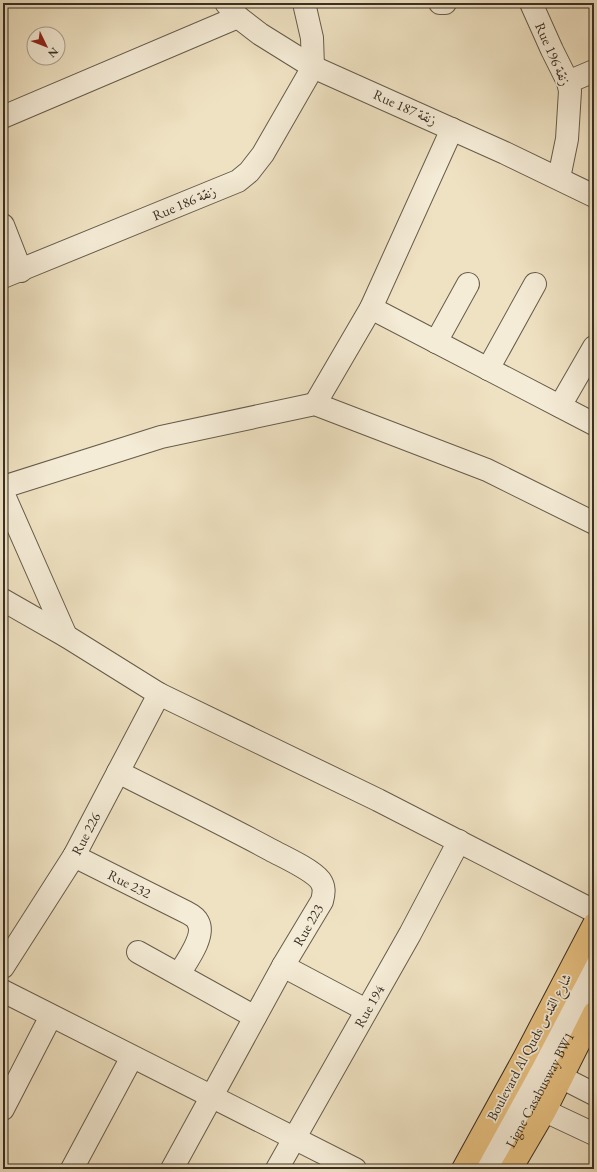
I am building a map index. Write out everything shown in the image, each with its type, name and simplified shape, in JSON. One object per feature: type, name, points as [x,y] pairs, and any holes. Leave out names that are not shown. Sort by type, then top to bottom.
[{"type":"main road","name":"Boulevard Al Quds شارع القدس","points":[[463,1169],[524,1101],[542,1067],[594,924]]},
{"type":"main road","name":"Boulevard Al Quds شارع القدس","points":[[511,1169],[524,1101],[542,1067],[594,1013]]},
{"type":"street","points":[[304,3],[312,38],[313,67]]},
{"type":"street","points":[[440,3],[445,3]]},
{"type":"street","name":"Rue 196 زنقة","points":[[531,3],[568,82],[570,91],[567,139],[559,178]]},
{"type":"street","points":[[3,117],[232,10]]},
{"type":"street","name":"Rue 187 زنقة","points":[[232,10],[260,34],[313,67],[559,178],[594,196]]},
{"type":"street","name":"Rue 186 زنقة","points":[[12,274],[238,180],[249,172],[263,154],[313,67]]},
{"type":"street","points":[[568,82],[594,71]]},
{"type":"street","points":[[315,404],[371,308],[452,129]]},
{"type":"street","points":[[3,225],[12,274]]},
{"type":"street","points":[[436,342],[468,284]]},
{"type":"street","points":[[488,369],[535,284]]},
{"type":"street","points":[[371,308],[594,424]]},
{"type":"street","points":[[560,406],[594,347]]},
{"type":"street","points":[[3,487],[161,437],[315,404],[487,470],[594,523]]},
{"type":"street","points":[[3,493],[66,636]]},
{"type":"street","points":[[3,600],[66,636],[159,694],[378,800],[594,911]]},
{"type":"street","name":"Rue 226","points":[[3,967],[74,856],[159,694]]},
{"type":"street","name":"Rue 223","points":[[118,772],[299,865],[320,880],[325,892],[322,901],[283,966],[172,1169]]},
{"type":"street","name":"Rue 194","points":[[277,1169],[410,934],[459,841]]},
{"type":"street","name":"Rue 232","points":[[74,856],[186,912],[195,918],[198,922],[200,932],[195,947],[179,974]]},
{"type":"street","points":[[138,952],[255,1017]]},
{"type":"street","name":"Ligne Casabusway BW1","points":[[542,1067],[594,958]]},
{"type":"street","points":[[283,966],[366,1010]]},
{"type":"street","name":"Ligne Casabusway BW1","points":[[542,1067],[594,989]]},
{"type":"street","points":[[3,991],[293,1139],[355,1169]]},
{"type":"street","points":[[3,1109],[51,1016]]},
{"type":"street","points":[[72,1169],[132,1057]]},
{"type":"street","points":[[542,1067],[594,1094]]},
{"type":"street","points":[[524,1101],[594,1134]]},
{"type":"street","name":"Ligne Casabusway BW1","points":[[477,1169],[524,1101]]},
{"type":"street","name":"Ligne Casabusway BW1","points":[[498,1169],[524,1101]]}]
